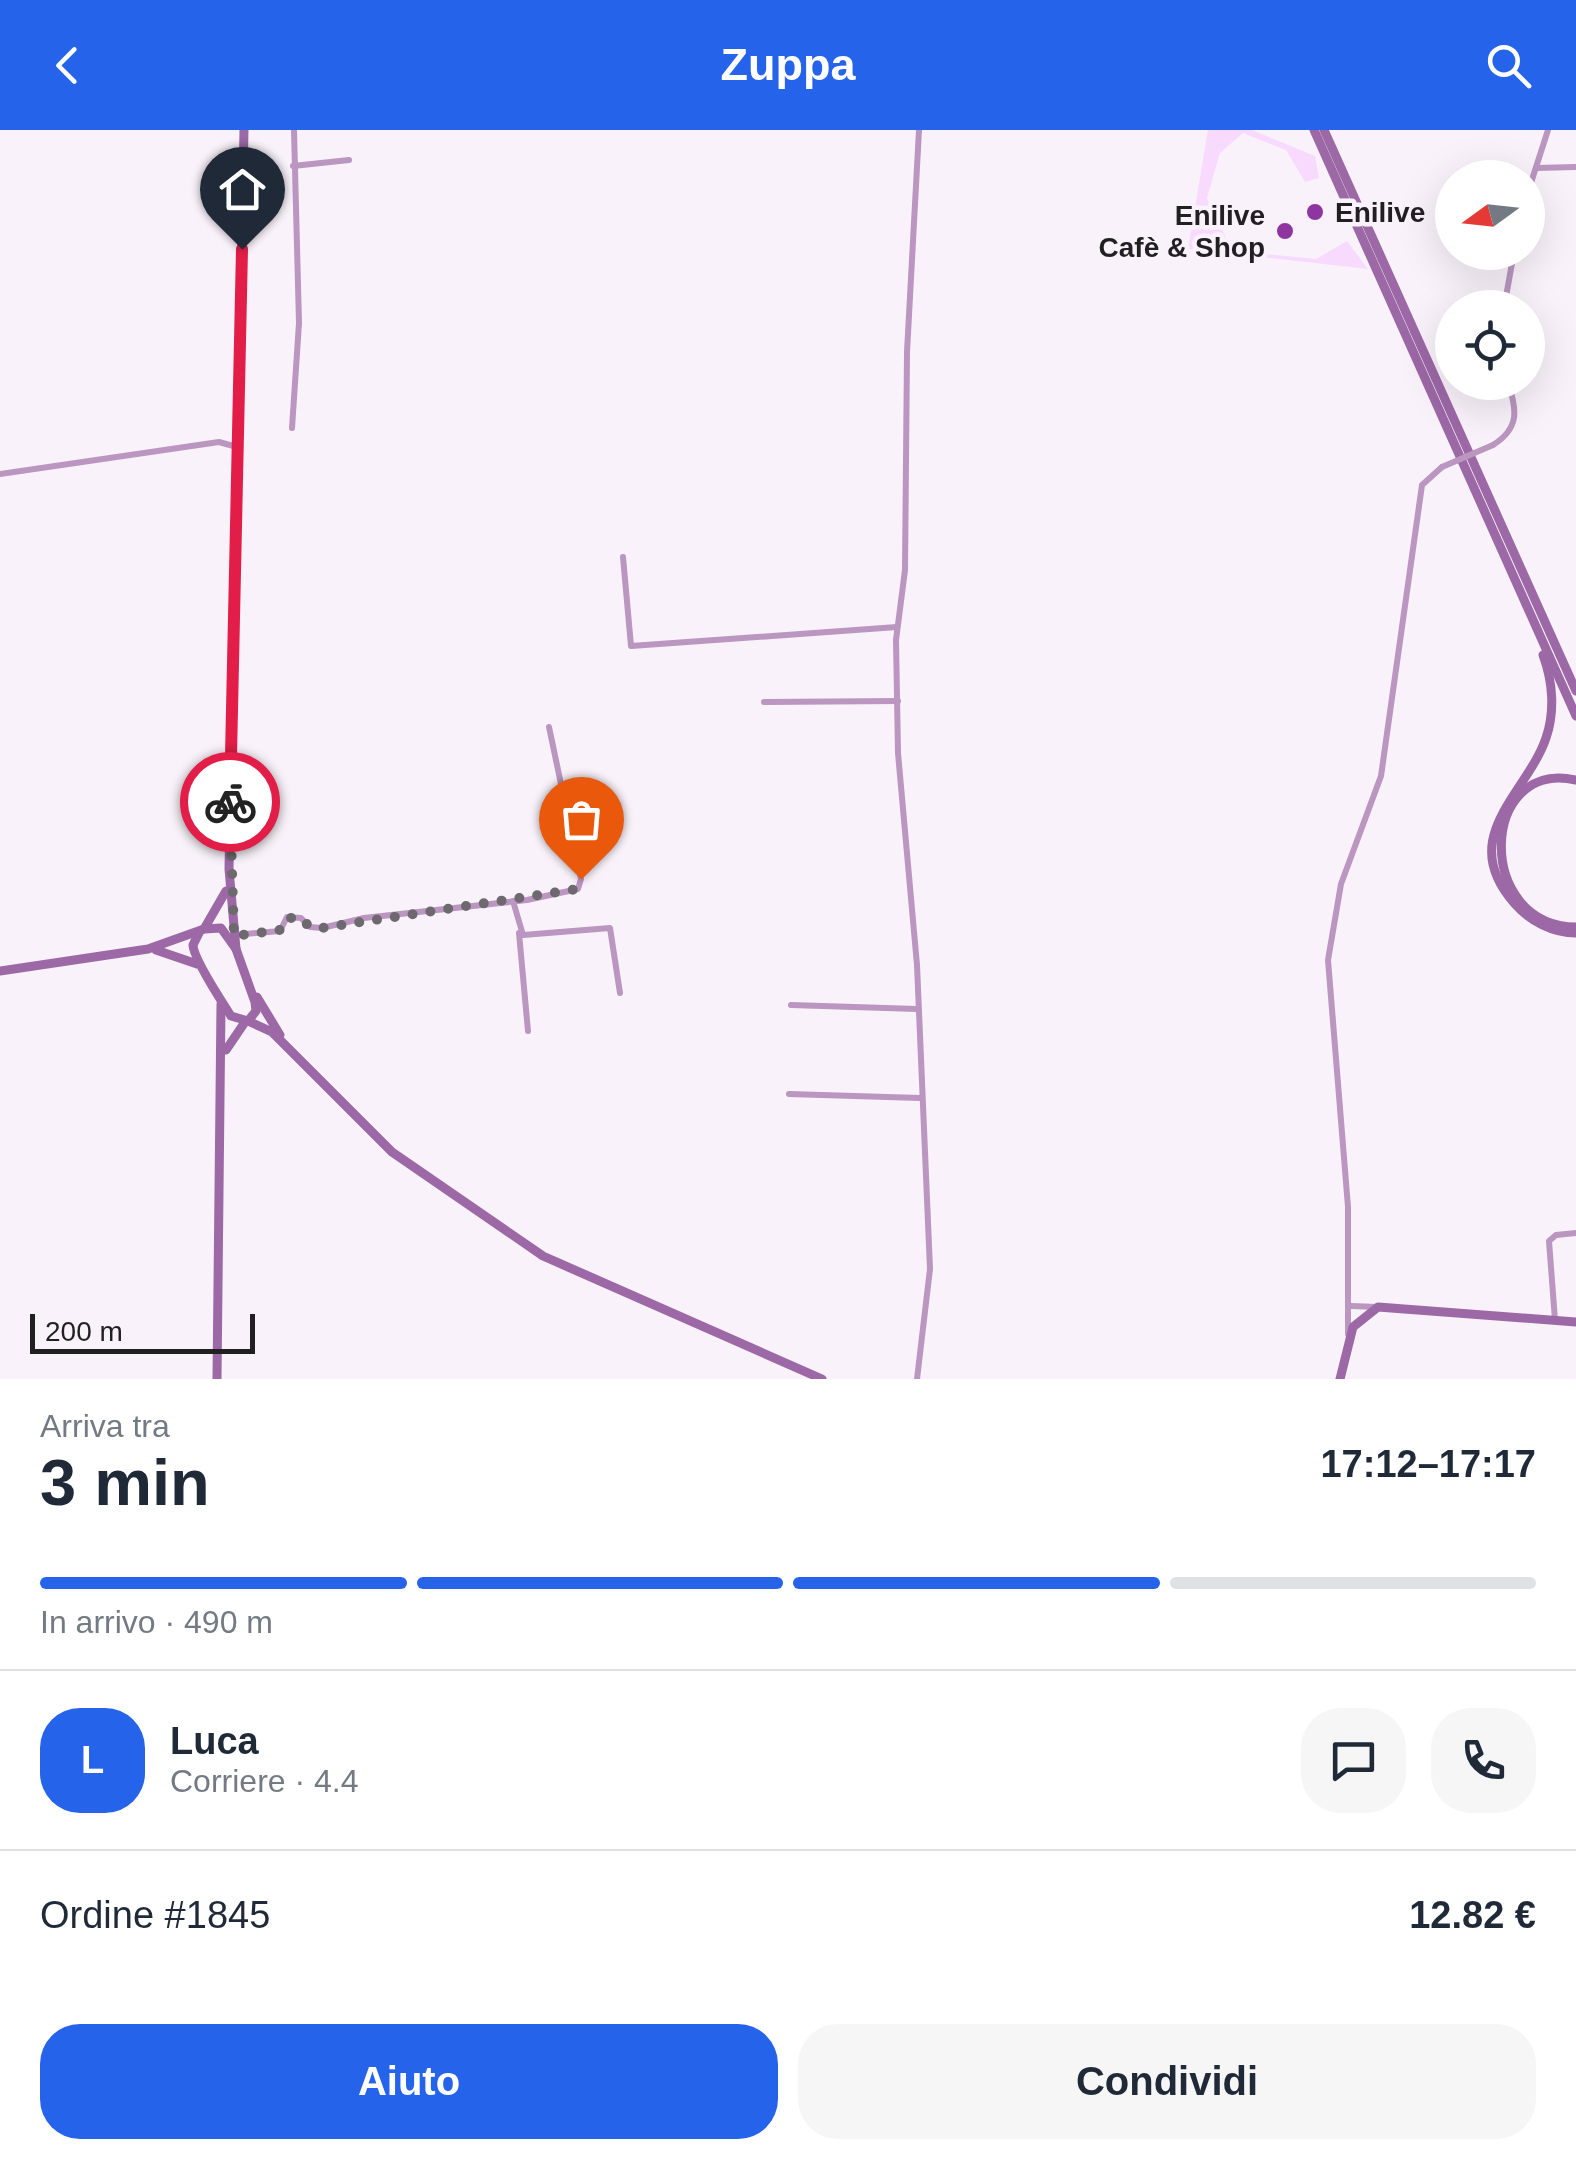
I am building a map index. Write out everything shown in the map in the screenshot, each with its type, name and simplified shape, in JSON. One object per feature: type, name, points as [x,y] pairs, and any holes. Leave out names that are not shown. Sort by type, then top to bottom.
[{"type":"main road","points":[[236,949],[229,869],[244,130]]},
{"type":"main road","points":[[1314,130],[1576,716]]},
{"type":"main road","points":[[1324,130],[1576,692]]},
{"type":"main road","points":[[1483,504],[1496,548],[1546,661],[1552,691],[1546,741],[1502,807],[1495,830],[1499,878],[1524,914],[1555,930],[1576,930]]},
{"type":"main road","points":[[1514,552],[1576,679]]},
{"type":"main road","points":[[1576,780],[1555,778],[1520,795],[1502,830],[1500,854],[1505,876],[1526,907],[1576,930]]},
{"type":"main road","points":[[229,869],[223,902],[193,944],[198,964],[231,1016],[263,1024],[392,1152],[543,1256],[822,1379]]},
{"type":"main road","points":[[0,971],[148,949],[202,930],[225,930],[257,1008],[230,1039],[224,1068]]},
{"type":"main road","points":[[148,949],[180,955],[198,964]]},
{"type":"main road","points":[[251,989],[286,1046]]},
{"type":"main road","points":[[217,1379],[224,1068],[221,996]]},
{"type":"main road","points":[[1340,1379],[1348,1337],[1358,1319],[1378,1307],[1576,1322]]},
{"type":"street","points":[[292,428],[299,323],[294,130]]},
{"type":"street","points":[[917,1379],[930,1269],[897,628],[905,570],[907,352],[919,130]]},
{"type":"street","points":[[1539,160],[1548,130]]},
{"type":"street","points":[[293,166],[349,160]]},
{"type":"street","points":[[1545,168],[1576,167]]},
{"type":"street","points":[[1348,1337],[1348,1207],[1328,960],[1341,884],[1384,762],[1422,485],[1442,468],[1507,437],[1516,416],[1512,400]]},
{"type":"street","points":[[0,474],[219,442],[237,446]]},
{"type":"street","points":[[623,558],[631,646],[897,628]]},
{"type":"street","points":[[764,702],[898,701]]},
{"type":"street","points":[[234,936],[280,930],[288,918],[300,918],[310,927],[322,928],[364,918],[514,901],[578,889],[581,879],[549,726]]},
{"type":"street","points":[[514,901],[528,1031]]},
{"type":"street","points":[[519,932],[610,928],[620,993]]},
{"type":"street","points":[[791,1006],[918,1009]]},
{"type":"street","points":[[789,1094],[920,1098]]},
{"type":"street","points":[[1554,1320],[1549,1241],[1556,1234],[1576,1233]]},
{"type":"street","points":[[1351,1306],[1378,1307]]},
{"type":"shaded area","points":[[1208,130],[1252,130],[1315,156],[1319,178],[1305,182],[1286,150],[1243,133],[1220,153],[1207,198],[1232,251],[1316,259],[1347,241],[1368,269],[1188,249]]},
{"type":"way so far","points":[[230,802],[234,936],[280,930],[288,918],[300,918],[315,929],[364,918],[526,900],[578,889],[581,879]]},
{"type":"place","name":"Enilive","points":[[1315,212]]},
{"type":"place","name":"Enilive Cafè & Shop","points":[[1285,231]]},
{"type":"route","points":[[230,802],[242,249]]}]
